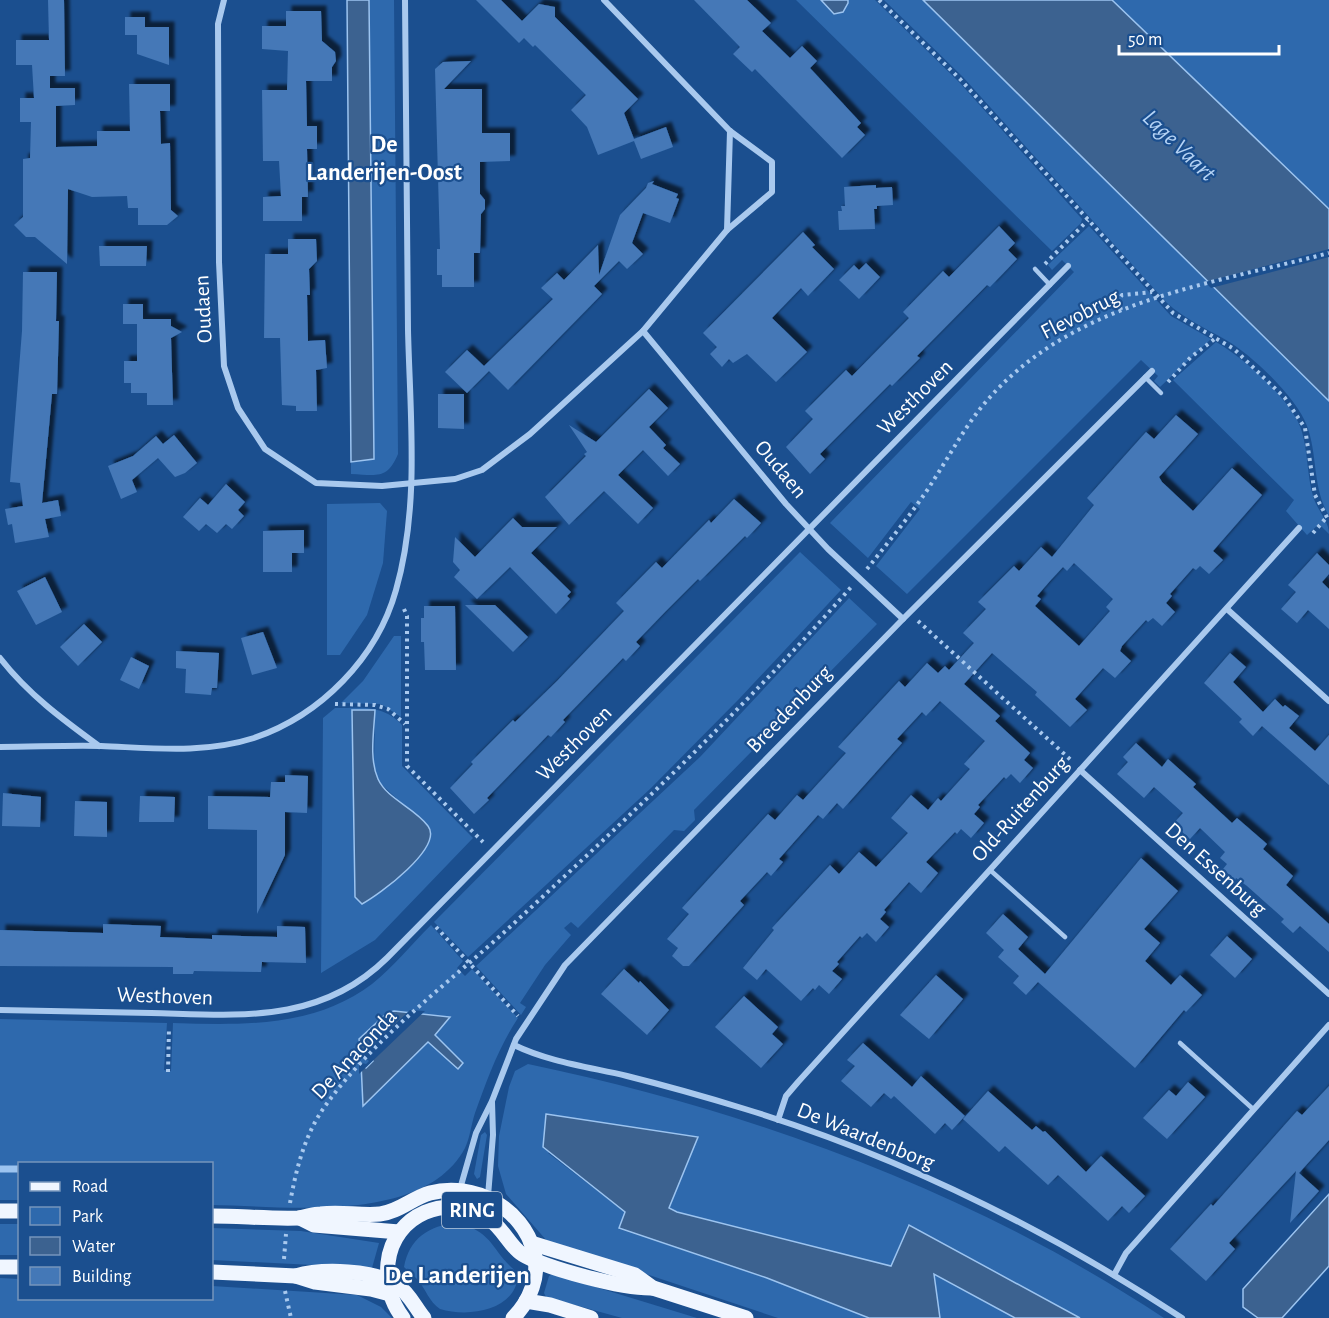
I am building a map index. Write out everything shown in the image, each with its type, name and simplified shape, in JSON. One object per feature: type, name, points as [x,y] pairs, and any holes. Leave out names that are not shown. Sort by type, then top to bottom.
[{"type":"main road","name":"RING","points":[[454,1207],[460,1190]]},
{"type":"main road","name":"RING","points":[[213,1216],[381,1214],[430,1193],[460,1190],[488,1198],[508,1211],[526,1231],[536,1259],[533,1288],[513,1318]]},
{"type":"main road","name":"RING","points":[[388,1287],[389,1253],[399,1232],[409,1220],[422,1212],[454,1207],[466,1208],[488,1218],[508,1236],[521,1254],[552,1266],[633,1288],[653,1288],[746,1318]]},
{"type":"main road","points":[[0,1211],[18,1211]]},
{"type":"main road","name":"RING","points":[[294,1214],[314,1225],[399,1232]]},
{"type":"main road","name":"RING","points":[[531,1243],[635,1275],[653,1288]]},
{"type":"main road","points":[[0,1267],[18,1267]]},
{"type":"main road","points":[[213,1272],[290,1280],[314,1270],[379,1276],[388,1287],[403,1318]]},
{"type":"main road","points":[[388,1287],[399,1286],[424,1318]]},
{"type":"main road","points":[[526,1301],[550,1305],[591,1318]]},
{"type":"street","name":"Oudaen","points":[[224,0],[218,24],[219,262],[224,366],[238,408],[265,449],[316,483],[382,486],[455,479],[482,470],[530,434],[643,331],[727,230],[772,192],[772,162],[730,131],[604,0]]},
{"type":"street","points":[[0,747],[99,746],[182,750],[226,745],[256,737],[300,716],[327,698],[355,668],[379,632],[396,592],[404,557],[411,482],[405,0]]},
{"type":"street","points":[[727,230],[730,131]]},
{"type":"street","name":"Westhoven","points":[[0,1010],[240,1016],[279,1013],[333,995],[368,975],[1068,266]]},
{"type":"street","name":"Oudaen","points":[[643,331],[809,529],[903,619]]},
{"type":"street","name":"Breedenburg","points":[[460,1190],[476,1132],[492,1101],[514,1045],[547,989],[574,955],[903,619],[1152,371]]},
{"type":"street","name":"Old-Ruitenburg","points":[[778,1120],[786,1096],[1299,528]]},
{"type":"street","points":[[1227,609],[1329,700]]},
{"type":"street","points":[[0,658],[20,683],[51,711],[99,746]]},
{"type":"street","name":"Den Essenburg","points":[[1080,770],[1329,994]]},
{"type":"street","points":[[1114,1275],[1126,1254],[1329,1024]]},
{"type":"street","name":"De Waardenborg","points":[[514,1045],[534,1055],[629,1077],[778,1120],[951,1190],[1047,1237],[1114,1275],[1182,1318]]},
{"type":"street","name":"Breedenburg","points":[[488,1198],[493,1135],[492,1101]]},
{"type":"lane","points":[[1036,271],[1050,285]]},
{"type":"lane","points":[[1145,377],[1161,393]]},
{"type":"lane","points":[[990,870],[1065,937]]},
{"type":"lane","points":[[1180,1043],[1254,1109]]},
{"type":"path","points":[[879,0],[960,79],[1173,313],[1234,349],[1285,398],[1300,418],[1307,437],[1316,495],[1328,519],[1306,539]]},
{"type":"path","points":[[1036,271],[1089,220]]},
{"type":"path","name":"Flevobrug","points":[[865,571],[914,507],[967,426],[1005,381],[1035,355],[1071,333],[1120,308],[1329,253]]},
{"type":"path","points":[[1120,308],[1122,295],[1153,292]]},
{"type":"path","points":[[1166,383],[1191,357],[1216,338]]},
{"type":"path","name":"De Anaconda","points":[[294,1214],[296,1169],[321,1112],[366,1058],[704,744],[853,585]]},
{"type":"path","points":[[396,592],[407,616],[405,724],[407,766],[486,845]]},
{"type":"path","points":[[916,619],[1074,762]]},
{"type":"path","points":[[327,698],[338,706],[375,705],[388,709],[405,724]]},
{"type":"path","points":[[442,934],[520,1017]]},
{"type":"path","points":[[168,1072],[170,1014]]},
{"type":"path","points":[[284,1263],[286,1231]]},
{"type":"path","points":[[290,1280],[291,1318]]},
{"type":"green space","points":[[369,0],[394,0],[398,454],[390,468],[374,475],[351,474],[351,462],[374,459]]},
{"type":"green space","points":[[796,0],[821,0],[835,14],[848,3],[848,0],[875,0],[959,82],[1082,219],[1081,223],[1052,251]]},
{"type":"green space","points":[[884,0],[923,0],[1329,401],[1329,516],[1317,483],[1313,449],[1307,426],[1284,390],[1237,347],[1188,319],[1167,303],[963,77]]},
{"type":"green space","points":[[1112,0],[1329,0],[1329,209]]},
{"type":"green space","points":[[1089,226],[1171,316],[1211,339],[1160,387],[1154,381],[1158,376],[1141,360],[907,594],[876,566],[920,509],[911,502],[868,558],[830,523],[1074,272],[1062,260],[1052,270],[1048,265]]},
{"type":"green space","points":[[1216,342],[1240,358],[1266,381],[1289,407],[1297,420],[1304,440],[1313,496],[1329,534],[1319,524],[1307,535],[1286,511],[1294,500],[1173,380]]},
{"type":"green space","points":[[380,503],[387,511],[383,563],[367,615],[340,655],[327,655],[327,504]]},
{"type":"green space","points":[[800,552],[841,590],[739,699],[650,789],[468,957],[434,922]]},
{"type":"green space","points":[[849,598],[877,624],[694,810],[695,820],[684,831],[674,830],[578,928],[571,922],[564,928],[571,935],[545,965],[520,1003],[526,1007],[521,1015],[476,966],[700,757]]},
{"type":"green space","points":[[394,636],[401,636],[401,717],[381,704],[341,703],[363,681]]},
{"type":"green space","points":[[335,708],[354,708],[379,710],[395,718],[402,725],[402,766],[473,838],[375,940],[321,973],[323,718]],"holes":[[[375,710],[374,765],[378,781],[396,798],[409,866],[374,897],[362,904]]]},
{"type":"green space","points":[[431,925],[463,961],[457,968],[465,976],[472,969],[518,1018],[489,1076],[465,1148],[445,1173],[418,1190],[386,1200],[350,1206],[313,1208],[213,1205],[213,1162],[18,1162],[18,1200],[0,1200],[0,1019],[167,1023],[164,1070],[171,1071],[173,1023],[251,1023],[301,1016],[326,1009],[350,998],[372,984]],"holes":[[[394,1011],[449,1018],[435,1035],[463,1063],[428,1041],[363,1105],[361,1065],[366,1068],[373,1062],[363,1051],[361,1053],[359,1039],[387,1013]]]},
{"type":"green space","points":[[528,1064],[612,1083],[695,1106],[858,1161],[937,1194],[1015,1231],[1091,1273],[1164,1318],[1080,1318],[908,1225],[891,1266],[677,1212],[669,1208],[698,1137],[548,1153],[625,1212],[619,1229],[767,1278],[869,1318],[778,1318],[547,1241],[506,1194],[498,1166],[499,1136],[509,1087],[515,1071]]},
{"type":"green space","points":[[485,1132],[487,1135],[480,1177],[477,1179],[474,1174],[481,1135]]},
{"type":"green space","points":[[457,1223],[486,1237],[518,1273],[516,1286],[510,1296],[501,1303],[478,1311],[452,1312],[440,1309],[433,1303],[417,1279],[404,1267],[410,1249],[422,1235],[429,1230]]},
{"type":"green space","points":[[0,1224],[18,1224],[18,1255],[0,1255]]},
{"type":"green space","points":[[213,1228],[301,1231],[379,1243],[372,1268],[213,1260]]},
{"type":"green space","points":[[933,1273],[1015,1318],[940,1318]]},
{"type":"green space","points":[[553,1274],[697,1318],[622,1318],[546,1297],[544,1293],[549,1276]]},
{"type":"green space","points":[[0,1278],[18,1279],[18,1300],[213,1300],[213,1286],[357,1295],[381,1307],[392,1318],[0,1318]]},
{"type":"water","points":[[347,0],[369,0],[374,459],[351,462]]},
{"type":"water","points":[[821,0],[848,0],[848,3],[843,12],[834,14]]},
{"type":"water","name":"Lage Vaart","points":[[923,0],[1112,0],[1329,209],[1329,401]]},
{"type":"water","points":[[352,710],[375,710],[373,754],[378,779],[394,798],[428,826],[430,835],[427,846],[419,858],[395,881],[362,904],[355,897]]},
{"type":"water","points":[[394,1011],[450,1017],[435,1035],[463,1063],[458,1069],[428,1042],[363,1106],[361,1063],[366,1068],[373,1061],[364,1052],[361,1054],[359,1039],[387,1013]]},
{"type":"water","points":[[546,1114],[698,1137],[669,1208],[677,1212],[891,1266],[909,1225],[1080,1318],[1015,1318],[934,1274],[940,1318],[869,1318],[767,1278],[619,1228],[625,1212],[543,1147]]},
{"type":"water","points":[[1329,1194],[1329,1266],[1282,1318],[1258,1318],[1243,1307],[1243,1289]]},
{"type":"pier","points":[[1329,249],[1329,257],[1211,288],[1205,282]]},
{"type":"pier","points":[[410,1010],[425,1011],[359,1074],[359,1062],[366,1064],[369,1061],[363,1056],[360,1057]]},
{"type":"building","points":[[48,0],[64,0],[65,76],[50,76],[50,88],[75,88],[75,105],[56,106],[56,147],[97,146],[97,131],[130,131],[129,84],[170,84],[170,111],[160,111],[161,144],[170,143],[171,210],[178,216],[167,225],[138,225],[138,208],[128,208],[127,196],[92,197],[68,189],[67,264],[35,237],[26,237],[14,225],[23,217],[23,159],[30,158],[31,122],[20,122],[20,98],[34,98],[32,65],[16,65],[16,40],[49,40]]},
{"type":"building","points":[[476,0],[501,0],[522,21],[539,4],[555,7],[555,17],[638,99],[624,113],[634,139],[666,127],[673,147],[641,159],[634,141],[598,155],[587,127],[571,110],[586,95],[535,45],[533,47],[524,38],[519,43]]},
{"type":"building","points":[[694,0],[747,0],[771,23],[762,31],[790,58],[802,46],[817,61],[810,68],[861,123],[857,127],[865,135],[842,158],[755,69],[752,72],[733,54],[740,47]]},
{"type":"building","points":[[286,11],[321,11],[322,41],[335,52],[336,61],[332,67],[332,81],[306,81],[307,126],[317,126],[317,149],[307,149],[308,197],[302,197],[302,221],[263,221],[263,197],[281,196],[279,161],[263,161],[262,90],[287,90],[288,51],[262,49],[262,26],[286,26]]},
{"type":"building","points":[[125,17],[145,17],[145,27],[169,27],[169,65],[137,54],[137,35],[125,35]]},
{"type":"building","points":[[471,61],[444,89],[482,89],[482,133],[510,133],[510,161],[480,162],[480,194],[485,200],[485,209],[481,214],[480,253],[474,253],[474,287],[442,287],[442,275],[437,275],[437,249],[440,249],[435,69],[443,62]]},
{"type":"building","points":[[654,181],[652,184],[678,194],[676,198],[679,199],[670,223],[643,213],[632,243],[643,254],[627,269],[619,261],[594,286],[602,294],[508,390],[489,371],[467,393],[445,372],[467,350],[484,366],[553,299],[541,288],[557,273],[564,280],[598,245],[599,275],[620,215],[648,183]]},
{"type":"building","points":[[876,185],[876,188],[892,187],[893,205],[877,206],[877,209],[874,209],[875,229],[839,230],[838,211],[842,211],[841,206],[845,206],[844,187]]},
{"type":"building","points":[[999,226],[1015,243],[1008,250],[1017,259],[990,287],[987,285],[917,356],[920,358],[892,386],[890,384],[820,454],[825,459],[810,474],[786,447],[813,419],[805,411],[846,370],[852,376],[909,318],[903,312],[943,271],[949,277]]},
{"type":"building","points":[[803,232],[815,245],[812,247],[834,269],[808,296],[801,288],[772,318],[807,352],[776,382],[747,354],[733,363],[729,359],[722,367],[710,354],[717,347],[703,333]]},
{"type":"building","points":[[288,239],[316,239],[317,261],[309,269],[308,341],[325,340],[327,368],[316,370],[317,411],[296,411],[296,406],[282,405],[280,338],[264,338],[265,254],[288,254]]},
{"type":"building","points":[[99,246],[147,246],[146,266],[100,266]]},
{"type":"building","points":[[866,263],[880,277],[859,299],[839,280],[854,265],[859,270]]},
{"type":"building","points":[[23,272],[57,272],[56,321],[59,321],[57,394],[52,394],[42,503],[58,500],[61,516],[45,519],[49,537],[15,543],[12,524],[8,525],[5,509],[23,506],[20,483],[10,482],[22,331]]},
{"type":"building","points":[[123,304],[143,304],[143,319],[171,319],[171,326],[182,332],[171,338],[173,405],[147,405],[147,393],[131,393],[131,383],[124,383],[124,361],[137,361],[137,324],[123,324]]},
{"type":"building","points":[[649,389],[668,408],[649,427],[666,445],[663,448],[680,464],[668,476],[643,450],[618,475],[653,508],[638,524],[604,491],[569,525],[545,497],[586,456],[584,454],[587,452],[569,425],[596,442]]},
{"type":"building","points":[[438,394],[464,394],[464,429],[438,428]]},
{"type":"building","points":[[1176,415],[1198,434],[1159,477],[1193,511],[1232,468],[1262,495],[1213,551],[1223,560],[1209,574],[1200,566],[1196,570],[1193,568],[1170,594],[1172,596],[1166,603],[1175,612],[1162,626],[1153,618],[1148,622],[1146,620],[1122,646],[1120,651],[1131,661],[1115,678],[1103,668],[1075,699],[1087,710],[1070,727],[1035,695],[1037,692],[992,653],[964,684],[1000,716],[995,721],[1030,753],[1024,760],[1033,768],[1020,783],[1011,774],[1006,779],[1004,777],[978,805],[980,807],[974,814],[984,823],[971,838],[961,829],[957,834],[955,832],[926,862],[938,873],[921,893],[909,882],[884,910],[886,912],[880,919],[889,927],[876,942],[867,933],[862,938],[860,936],[832,971],[842,979],[829,994],[819,985],[801,1001],[766,969],[757,980],[743,968],[774,930],[772,928],[830,865],[839,874],[859,852],[876,867],[908,833],[891,818],[911,795],[928,810],[938,798],[941,801],[970,769],[964,764],[985,741],[940,701],[926,716],[922,712],[897,739],[902,743],[843,809],[837,803],[823,819],[818,815],[779,859],[783,862],[771,876],[767,872],[740,901],[744,905],[689,966],[683,966],[672,956],[678,948],[667,939],[689,914],[682,908],[768,814],[775,820],[797,795],[803,800],[846,753],[838,747],[899,681],[905,687],[927,663],[938,673],[945,666],[949,670],[974,643],[963,633],[986,609],[978,602],[1014,566],[1019,571],[1041,547],[1052,557],[1094,505],[1087,498],[1146,432],[1154,439]],"holes":[[[1074,563],[1113,599],[1106,607],[1110,611],[1079,646],[1035,606],[1041,599],[1037,596],[1050,581],[1063,567],[1067,571]]]},
{"type":"building","points":[[174,435],[197,463],[185,473],[175,477],[158,458],[132,480],[137,492],[121,499],[108,466],[133,456],[156,436],[163,444]]},
{"type":"building","points":[[226,484],[245,502],[238,510],[244,516],[232,529],[226,524],[217,533],[206,524],[199,531],[183,517],[200,498],[208,505]]},
{"type":"building","points":[[734,499],[761,523],[665,612],[636,642],[640,646],[626,661],[623,658],[563,720],[565,722],[551,737],[548,735],[474,814],[450,788],[473,764],[471,762],[557,681],[624,611],[616,603],[656,562],[662,568],[709,520],[711,523]]},
{"type":"building","points":[[513,518],[522,527],[557,527],[531,553],[571,592],[567,596],[570,599],[556,614],[510,567],[477,599],[454,577],[460,570],[453,562],[455,537],[475,557]]},
{"type":"building","points":[[304,530],[304,553],[292,553],[292,572],[263,572],[263,531]]},
{"type":"building","points":[[1317,553],[1329,565],[1329,574],[1322,582],[1329,589],[1329,629],[1308,610],[1297,623],[1281,609],[1296,592],[1288,585]]},
{"type":"building","points":[[45,577],[62,612],[36,625],[17,591]]},
{"type":"building","points":[[465,605],[495,605],[528,637],[513,652]]},
{"type":"building","points":[[424,606],[455,606],[456,670],[425,670],[424,642],[421,642],[421,618],[424,618]]},
{"type":"building","points":[[84,624],[102,642],[78,666],[60,647]]},
{"type":"building","points":[[263,632],[277,668],[252,675],[241,638]]},
{"type":"building","points":[[176,651],[219,653],[217,688],[212,688],[211,695],[185,693],[186,669],[176,668]]},
{"type":"building","points":[[1230,653],[1246,667],[1233,682],[1263,712],[1275,699],[1283,707],[1285,705],[1299,716],[1289,728],[1315,751],[1329,735],[1329,785],[1262,726],[1253,736],[1239,722],[1242,719],[1204,683]]},
{"type":"building","points":[[131,657],[149,666],[139,689],[120,680]]},
{"type":"building","points":[[1136,743],[1162,767],[1168,759],[1196,784],[1193,787],[1232,823],[1237,818],[1267,844],[1263,849],[1293,876],[1286,885],[1329,924],[1329,952],[1300,926],[1293,933],[1281,922],[1284,919],[1247,886],[1236,878],[1235,880],[1223,869],[1227,864],[1220,858],[1225,852],[1200,828],[1190,839],[1173,824],[1183,813],[1154,787],[1144,798],[1117,774],[1128,762],[1123,757]]},
{"type":"building","points":[[285,775],[308,776],[307,813],[285,812],[285,855],[257,914],[257,830],[208,829],[208,796],[270,797],[271,782],[285,782]]},
{"type":"building","points":[[3,793],[41,797],[40,827],[2,826]]},
{"type":"building","points":[[140,796],[175,797],[174,822],[139,822]]},
{"type":"building","points":[[75,801],[107,802],[107,837],[74,836]]},
{"type":"building","points":[[1141,858],[1178,891],[1144,929],[1160,943],[1145,961],[1171,985],[1180,975],[1202,995],[1186,1012],[1184,1010],[1135,1068],[1038,982],[1026,995],[1013,983],[1019,976],[998,957],[1004,950],[986,933],[1003,914],[1028,937],[1018,949],[1045,974]]},
{"type":"building","points":[[103,924],[161,926],[160,937],[212,939],[212,935],[277,937],[277,926],[305,927],[306,963],[262,962],[261,972],[194,971],[193,974],[173,974],[173,967],[0,966],[0,930],[103,933]]},
{"type":"building","points":[[1227,936],[1252,959],[1235,978],[1210,955]]},
{"type":"building","points":[[624,969],[639,983],[640,981],[669,1010],[647,1035],[601,994]]},
{"type":"building","points":[[936,975],[963,999],[929,1039],[900,1015]]},
{"type":"building","points":[[744,996],[778,1027],[772,1034],[783,1044],[761,1068],[715,1027]]},
{"type":"building","points":[[863,1043],[912,1087],[921,1076],[965,1116],[952,1130],[945,1123],[935,1134],[894,1096],[891,1099],[884,1093],[871,1107],[841,1081],[855,1066],[847,1060]]},
{"type":"building","points":[[1188,1082],[1205,1097],[1167,1139],[1143,1118],[1169,1090],[1176,1096]]},
{"type":"building","points":[[1329,1086],[1329,1140],[1299,1173],[1319,1191],[1290,1223],[1296,1171],[1229,1243],[1235,1249],[1206,1281],[1170,1249],[1211,1204],[1213,1206],[1297,1111],[1302,1115]]},
{"type":"building","points":[[988,1091],[1032,1130],[1036,1126],[1043,1132],[1045,1131],[1086,1172],[1101,1156],[1145,1196],[1129,1213],[1122,1206],[1108,1221],[1058,1175],[1048,1185],[1005,1146],[999,1152],[963,1119]]},
{"type":"waterway","points":[[0,1169],[18,1169]]},
{"type":"district","name":"De Landerijen-Oost","points":[[384,159]]},
{"type":"district","name":"De Landerijen","points":[[457,1275]]}]
